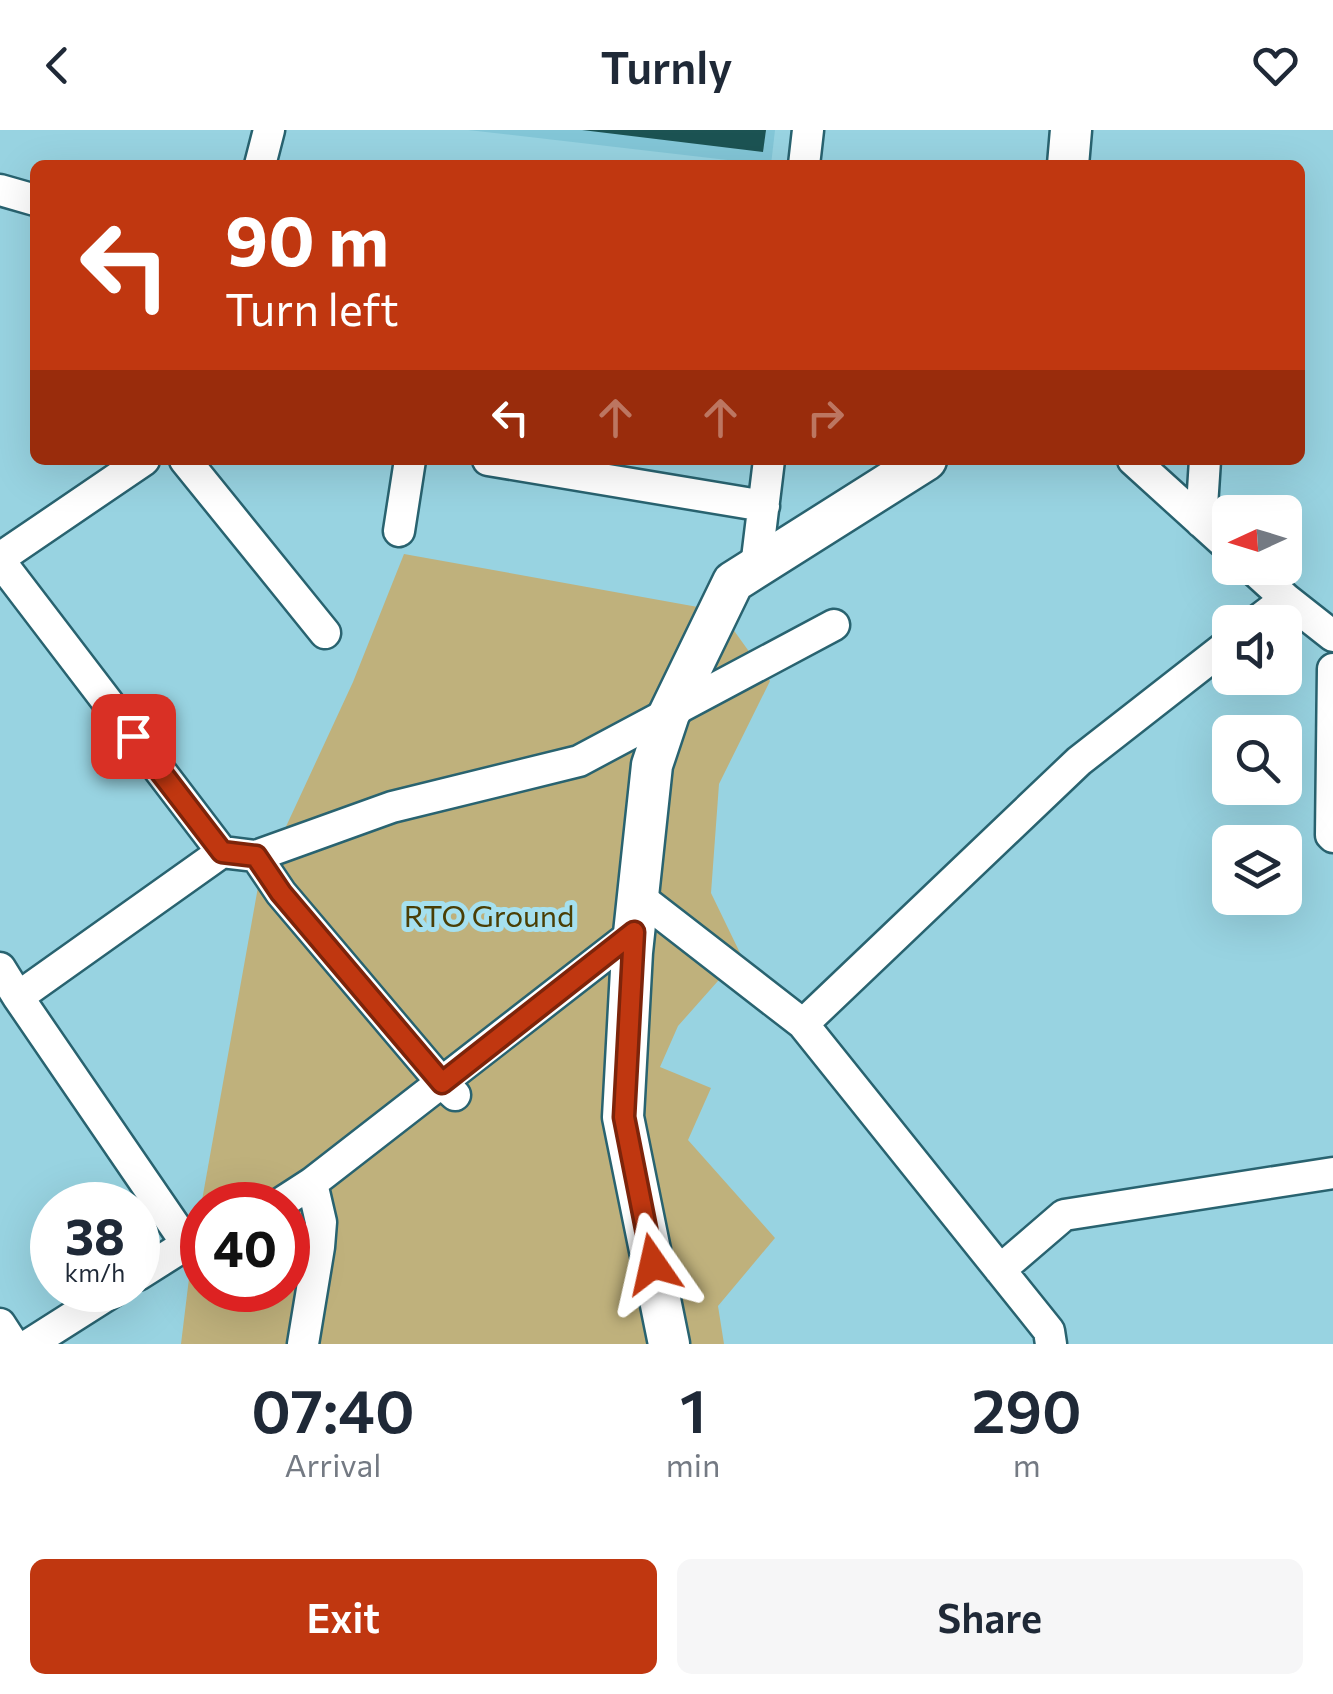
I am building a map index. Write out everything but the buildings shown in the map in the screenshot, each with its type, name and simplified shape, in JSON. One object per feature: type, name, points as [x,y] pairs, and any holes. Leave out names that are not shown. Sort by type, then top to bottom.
[{"type":"street","points":[[261,160],[269,130]]},
{"type":"street","points":[[805,160],[808,130]]},
{"type":"street","points":[[1068,160],[1071,130]]},
{"type":"street","points":[[0,190],[30,199]]},
{"type":"street","points":[[137,465],[0,559],[222,852]]},
{"type":"street","points":[[189,465],[325,633]]},
{"type":"street","points":[[400,531],[409,465]]},
{"type":"street","points":[[518,465],[764,506]]},
{"type":"street","points":[[756,568],[769,465]]},
{"type":"street","points":[[669,1344],[624,1117],[636,914],[652,765],[669,714],[734,582],[918,465]]},
{"type":"street","points":[[1138,465],[1212,532]]},
{"type":"street","points":[[1201,522],[1205,465]]},
{"type":"street","points":[[1271,585],[1333,636]]},
{"type":"street","points":[[1278,605],[1286,599]]},
{"type":"street","points":[[18,996],[222,852],[256,856],[392,807],[579,761],[834,625]]},
{"type":"street","points":[[803,1024],[1079,761],[1212,657]]},
{"type":"street","points":[[1333,669],[1333,837]]},
{"type":"street","points":[[256,856],[281,893],[448,1089]]},
{"type":"street","points":[[636,914],[803,1024],[1049,1331],[1051,1344]]},
{"type":"street","points":[[303,1344],[321,1222],[312,1184],[448,1089],[636,914]]},
{"type":"street","points":[[0,968],[180,1220]]},
{"type":"street","points":[[1000,1270],[1064,1216],[1333,1174]]},
{"type":"street","points":[[30,1344],[80,1312]]},
{"type":"street","points":[[0,1324],[13,1344]]},
{"type":"shaded area","points":[[468,130],[775,130],[772,160],[728,160]]},
{"type":"green space","name":"RTO Ground","points":[[404,554],[720,611],[770,681],[719,784],[711,893],[741,955],[678,1026],[660,1067],[711,1088],[688,1140],[775,1238],[718,1306],[724,1344],[181,1344],[185,1312],[310,1312],[310,1182],[205,1182],[258,887],[353,682]]},
{"type":"route","points":[[133,736],[222,852],[256,856],[281,893],[442,1083],[634,932],[624,1117],[653,1264]]}]
